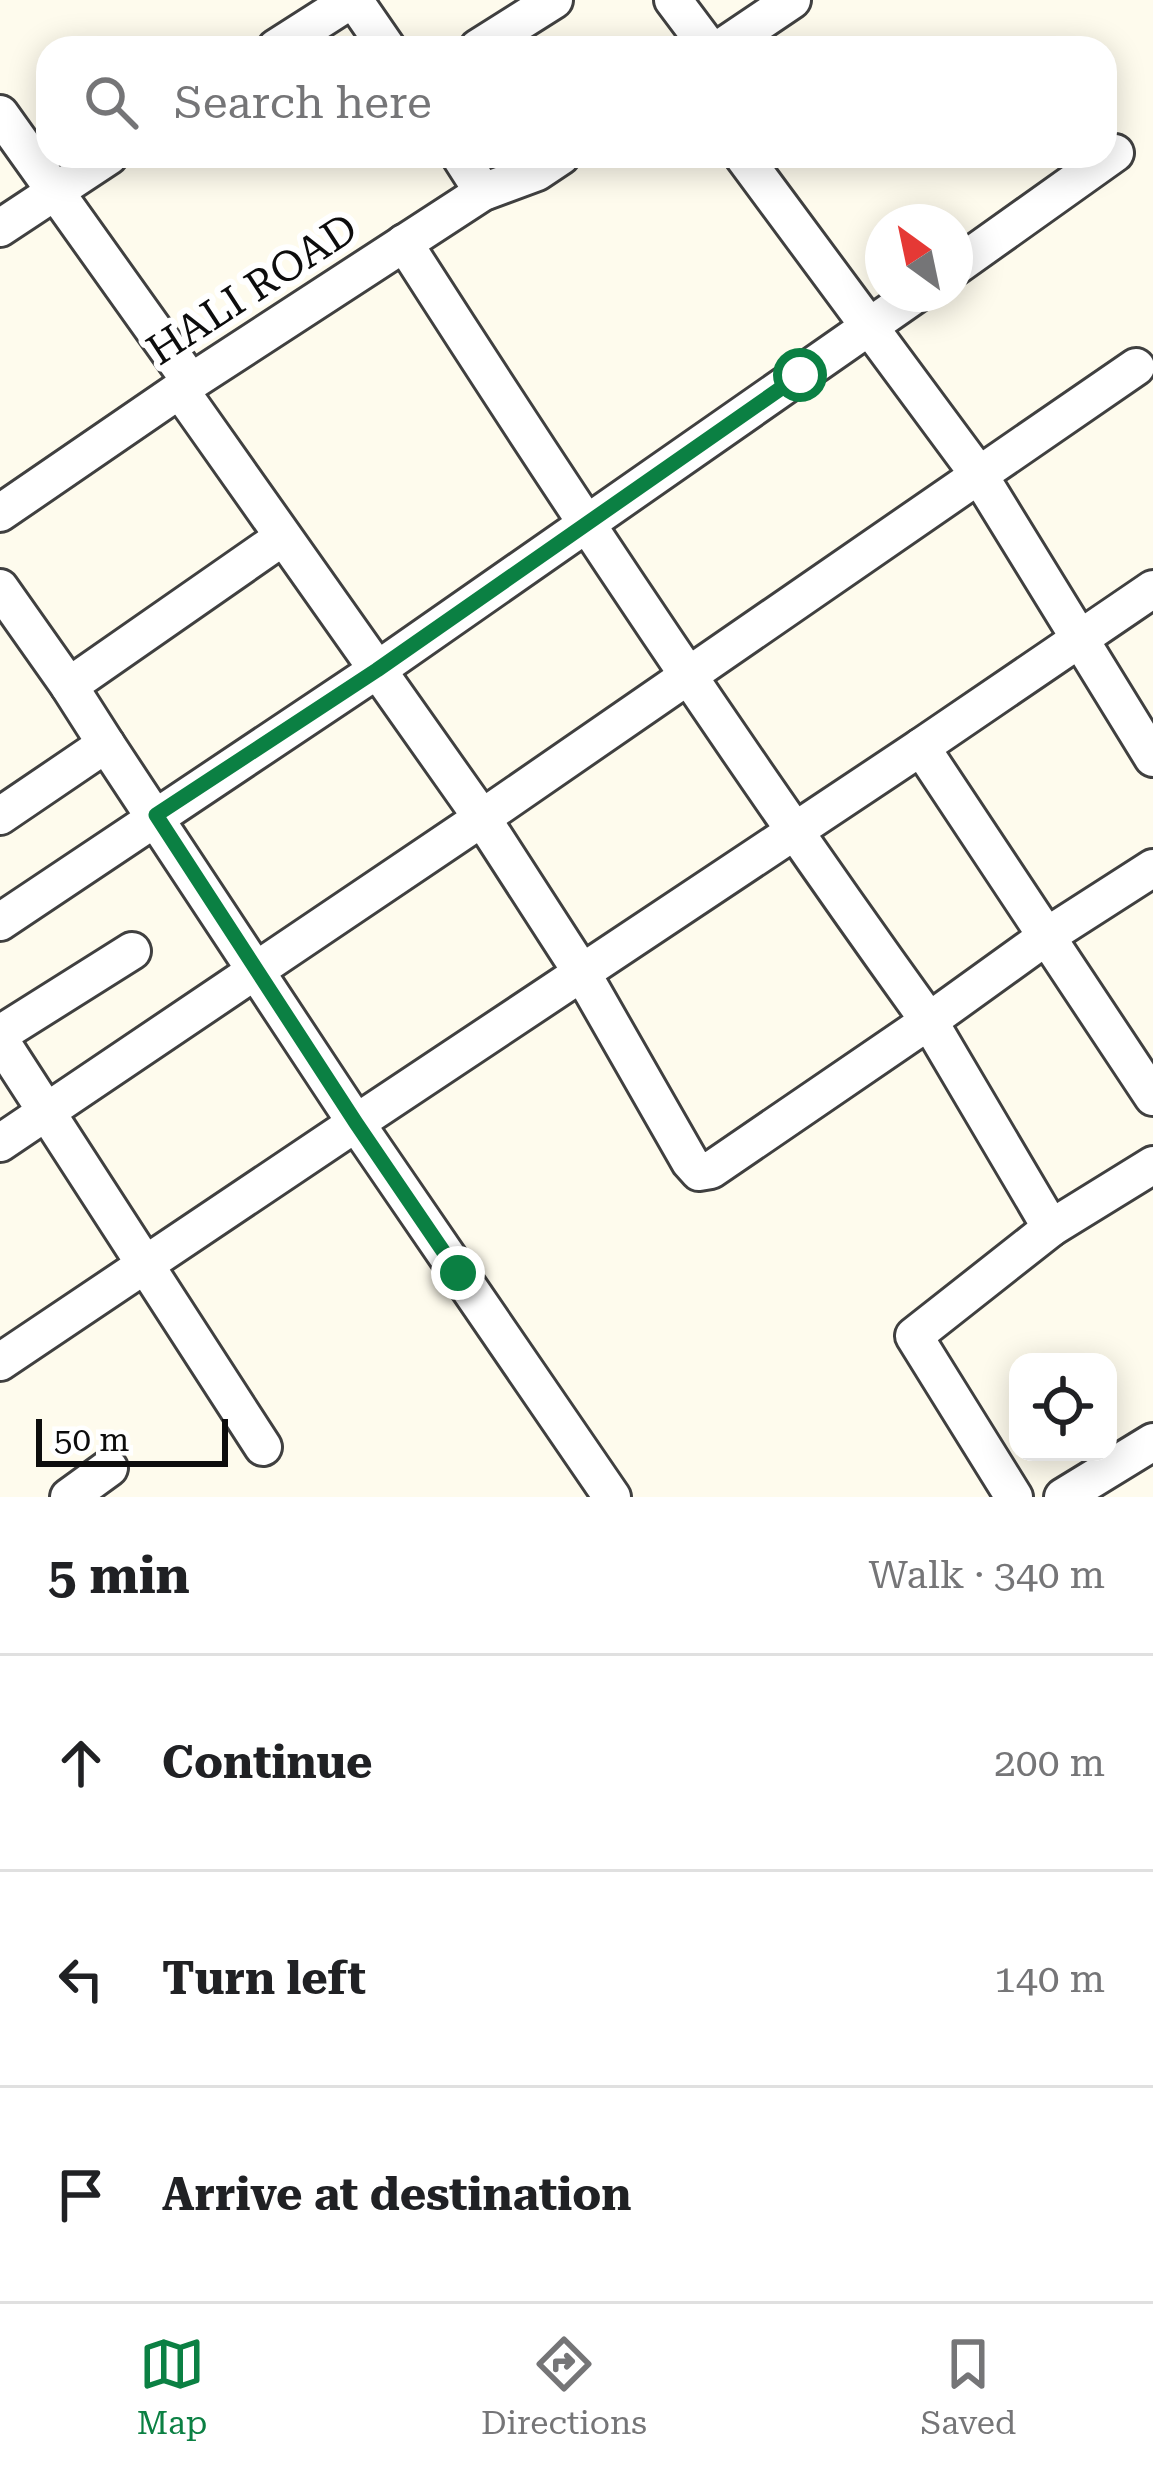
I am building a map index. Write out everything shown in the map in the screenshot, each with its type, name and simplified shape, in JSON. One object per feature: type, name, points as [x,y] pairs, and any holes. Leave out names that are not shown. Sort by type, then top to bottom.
[{"type":"street","points":[[295,36],[352,0],[378,36]]},
{"type":"street","points":[[497,36],[554,0]]},
{"type":"street","points":[[673,0],[700,36]]},
{"type":"street","points":[[739,36],[792,0]]},
{"type":"street","points":[[0,114],[36,164]]},
{"type":"street","points":[[39,168],[283,537],[482,818],[582,973],[698,1172],[711,1170],[1047,936],[1153,868]]},
{"type":"street","points":[[0,228],[90,168]]},
{"type":"street","points":[[468,168],[483,192]]},
{"type":"street","name":"HALI ROAD","points":[[0,513],[483,192],[542,168]]},
{"type":"street","points":[[751,168],[979,475],[1153,758]]},
{"type":"street","points":[[973,254],[1094,168]]},
{"type":"street","points":[[404,243],[584,524],[793,833],[929,1021],[1051,1228]]},
{"type":"street","points":[[0,922],[377,670],[891,312]]},
{"type":"street","points":[[0,1142],[482,818],[1136,367]]},
{"type":"street","points":[[69,686],[283,537]]},
{"type":"street","points":[[0,588],[612,1497]]},
{"type":"street","points":[[0,1361],[1153,589]]},
{"type":"street","points":[[0,816],[106,744]]},
{"type":"street","points":[[921,747],[1153,1097]]},
{"type":"street","points":[[131,951],[0,1037],[263,1447]]},
{"type":"street","points":[[1014,1497],[914,1336],[1051,1228],[1153,1165]]},
{"type":"street","points":[[1063,1497],[1153,1442]]},
{"type":"street","points":[[69,1497],[110,1468]]},
{"type":"route","points":[[458,1273],[156,815],[377,670],[800,375]]}]
